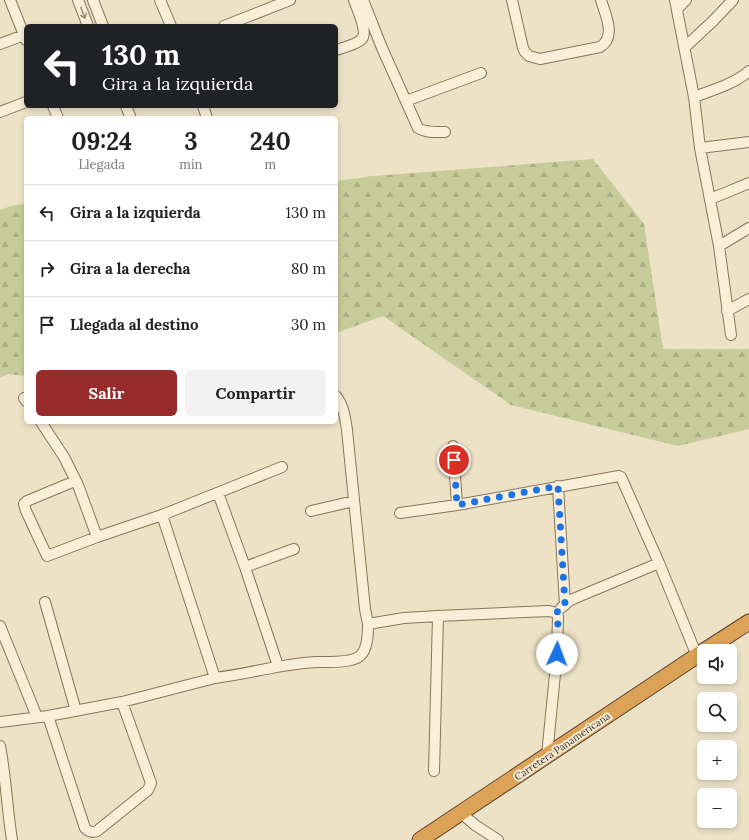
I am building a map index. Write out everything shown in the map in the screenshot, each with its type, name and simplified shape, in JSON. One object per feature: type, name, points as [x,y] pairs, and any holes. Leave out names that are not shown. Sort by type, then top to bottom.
[{"type":"highway","name":"Carretera Panamericana","points":[[716,644],[749,622]]},
{"type":"highway","name":"Carretera Panamericana","points":[[420,840],[697,656]]},
{"type":"street","points":[[10,0],[24,35]]},
{"type":"street","points":[[78,0],[87,24]]},
{"type":"street","points":[[93,0],[102,24]]},
{"type":"street","points":[[160,0],[170,24]]},
{"type":"street","points":[[229,24],[290,0]]},
{"type":"street","points":[[338,49],[358,42],[362,39],[364,34],[364,28],[354,0]]},
{"type":"street","points":[[363,0],[382,48],[418,128],[429,132],[445,132]]},
{"type":"street","points":[[512,0],[523,48],[529,56],[540,59],[604,45],[607,42],[609,27],[601,0]]},
{"type":"street","points":[[686,0],[676,5],[694,96],[700,148],[719,246],[731,335]]},
{"type":"street","points":[[685,47],[733,0]]},
{"type":"street","points":[[0,44],[24,38]]},
{"type":"street","points":[[694,96],[734,81],[749,71]]},
{"type":"street","points":[[406,101],[482,73]]},
{"type":"street","points":[[0,112],[24,103]]},
{"type":"street","points":[[127,108],[130,116]]},
{"type":"street","points":[[700,148],[749,142]]},
{"type":"street","points":[[710,199],[749,183]]},
{"type":"street","points":[[719,246],[749,228]]},
{"type":"street","points":[[728,311],[749,299]]},
{"type":"street","points":[[0,722],[76,711],[122,702],[215,678],[278,666],[307,662],[334,662],[361,656],[366,644],[368,624],[365,609],[345,418],[343,408],[338,399]]},
{"type":"street","points":[[42,424],[64,457],[75,480],[97,537]]},
{"type":"street","points":[[453,446],[457,505]]},
{"type":"street","points":[[75,480],[27,501],[24,504],[47,556],[162,515],[282,467]]},
{"type":"street","points":[[400,513],[457,505],[616,476],[621,477],[659,563],[698,644]]},
{"type":"street","points":[[558,486],[565,605]]},
{"type":"street","points":[[218,493],[245,567],[278,666]]},
{"type":"street","points":[[310,511],[354,501]]},
{"type":"street","points":[[162,515],[215,678]]},
{"type":"street","points":[[245,567],[294,549]]},
{"type":"street","points":[[368,624],[404,618],[549,611],[557,612],[573,599],[659,563]]},
{"type":"street","points":[[45,602],[76,711]]},
{"type":"street","points":[[547,755],[557,654],[557,612]]},
{"type":"street","points":[[434,771],[438,616]]},
{"type":"street","points":[[0,626],[42,716],[85,828],[93,832],[97,831],[148,790],[152,783],[122,702]]},
{"type":"street","points":[[0,746],[12,840]]},
{"type":"street","points":[[461,813],[475,825],[498,840]]},
{"type":"green space","points":[[593,159],[644,224],[663,349],[749,349],[749,429],[678,446],[511,405],[383,316],[338,332],[338,181],[374,176]]},
{"type":"green space","points":[[24,204],[24,376],[8,374],[0,378],[0,210],[14,205]]},
{"type":"route","points":[[454,460],[457,505],[558,486],[565,605],[557,612],[557,654]]}]
